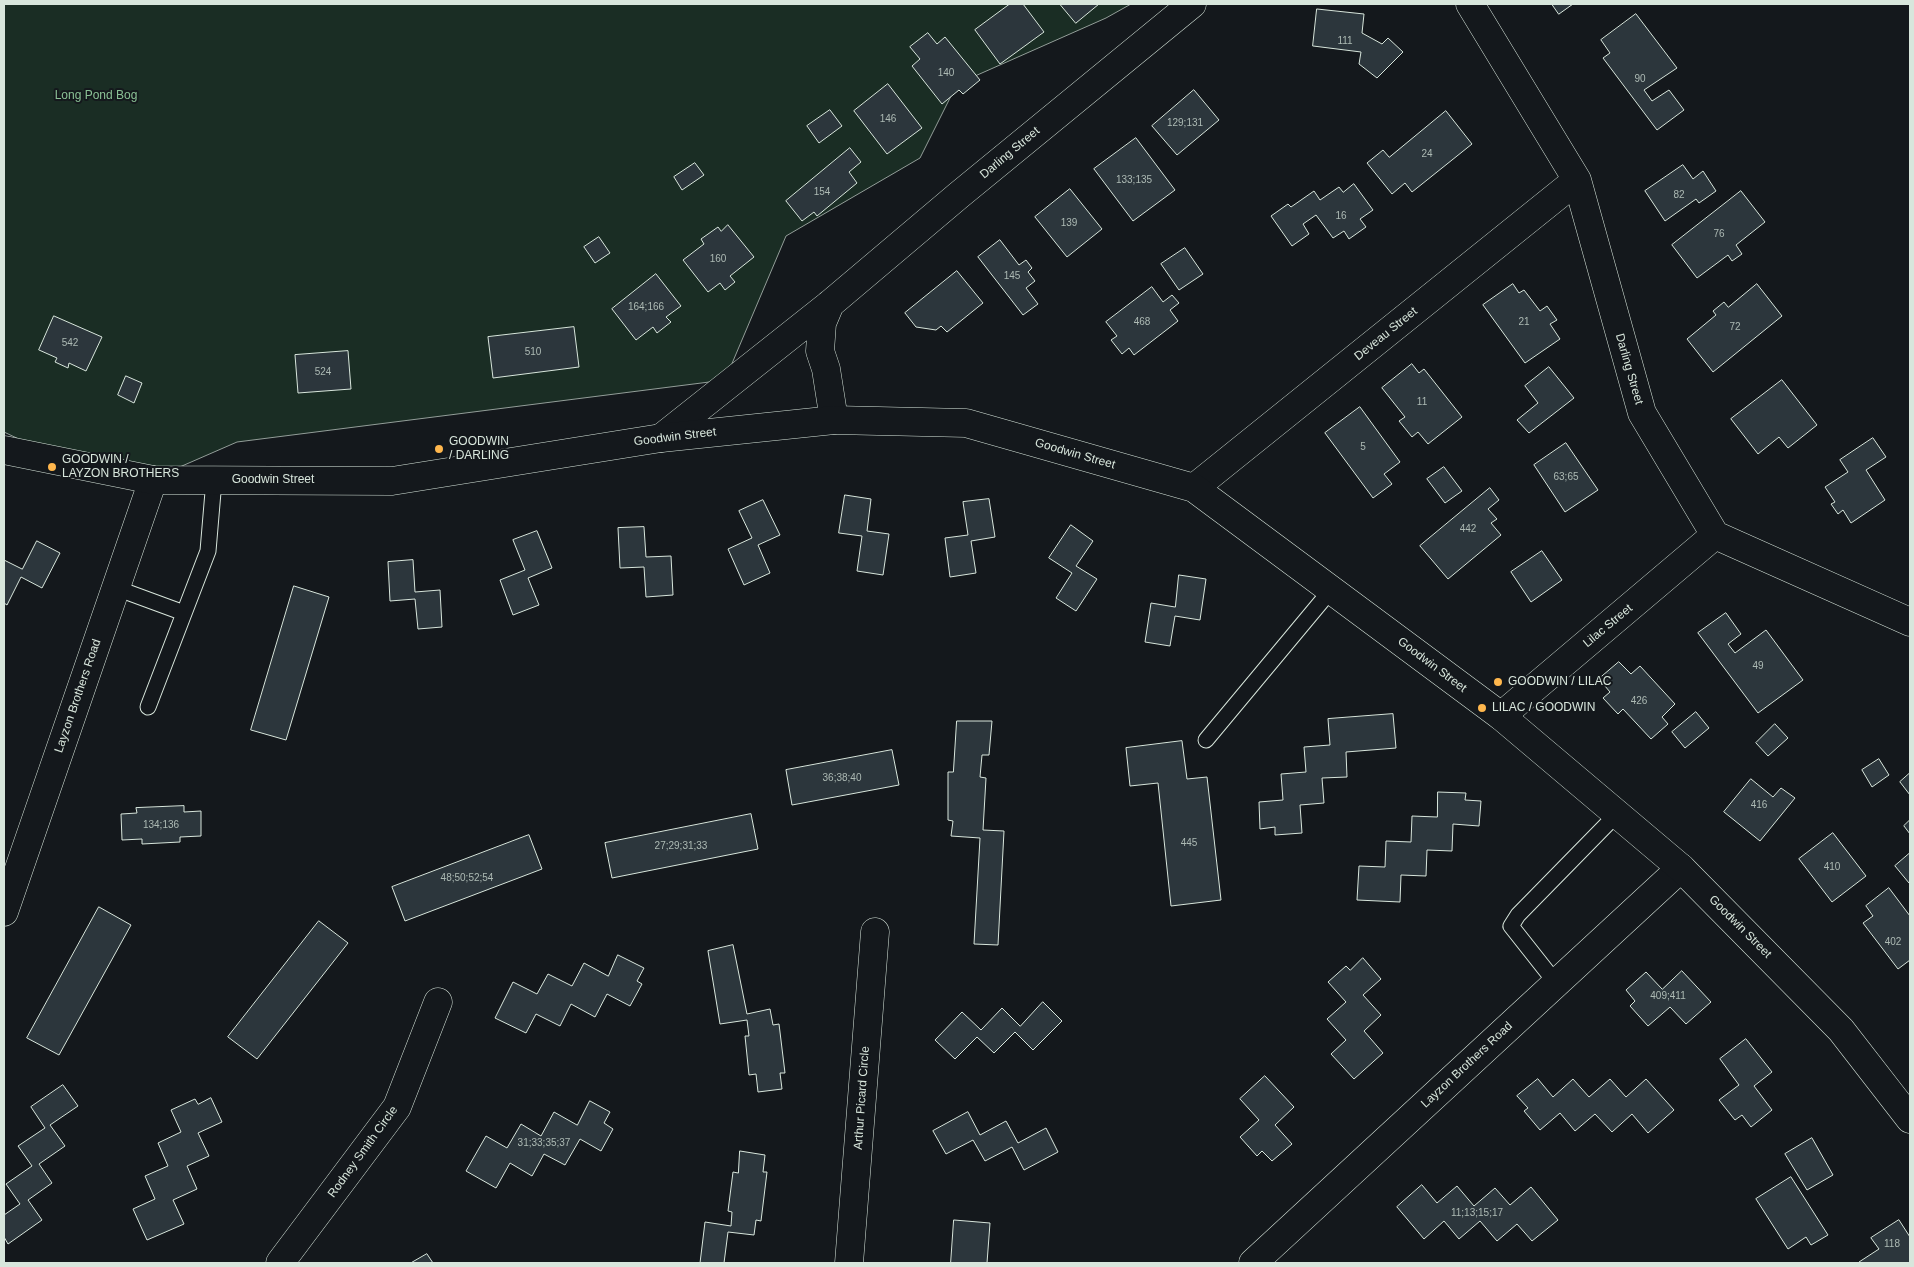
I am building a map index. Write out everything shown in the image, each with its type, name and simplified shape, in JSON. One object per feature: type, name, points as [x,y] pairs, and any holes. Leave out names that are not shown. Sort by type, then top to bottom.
[{"type":"street","name":"Darling Street","points":[[661,438],[830,304],[959,195],[1192,4]]},
{"type":"street","name":"Darling Street","points":[[1470,4],[1577,180],[1642,414],[1715,535]]},
{"type":"street","name":"Deveau Street","points":[[1194,488],[1577,180]]},
{"type":"street","points":[[830,304],[822,323],[820,351],[826,369],[834,420]]},
{"type":"street","name":"Goodwin Street","points":[[4,450],[153,480],[392,480],[661,438],[834,420],[966,423],[1194,488],[1501,716],[1681,868],[1841,1030],[1910,1119]]},
{"type":"street","name":"Layzon Brothers Road","points":[[4,912],[153,480]]},
{"type":"street","points":[[1715,535],[1910,622]]},
{"type":"street","name":"Lilac Street","points":[[1501,716],[1715,535]]},
{"type":"street","name":"Layzon Brothers Road","points":[[1254,1263],[1681,868]]},
{"type":"street","name":"Arthur Picard Circle","points":[[849,1263],[875,932]]},
{"type":"street","name":"Rodney Smith Circle","points":[[280,1263],[397,1108],[438,1002]]},
{"type":"lane","points":[[148,707],[208,551],[214,480]]},
{"type":"lane","points":[[116,588],[184,613]]},
{"type":"lane","points":[[1206,740],[1331,590]]},
{"type":"lane","points":[[1556,983],[1511,926],[1518,915],[1617,814]]},
{"type":"green space","name":"Long Pond Bog","points":[[4,4],[1131,4],[1106,18],[957,84],[920,158],[786,236],[725,380],[237,442],[143,483],[23,441],[4,432]]},
{"type":"building","points":[[1010,4],[1023,4],[1044,32],[1000,64],[975,30]]},
{"type":"building","points":[[1060,4],[1099,4],[1076,23]]},
{"type":"building","points":[[1552,4],[1573,4],[1559,14]]},
{"type":"building","points":[[1317,9],[1364,14],[1362,33],[1382,44],[1388,38],[1403,52],[1377,78],[1359,64],[1361,52],[1313,46]]},
{"type":"building","points":[[1636,14],[1677,68],[1644,90],[1652,101],[1669,90],[1684,110],[1657,130],[1603,58],[1610,53],[1601,40]]},
{"type":"building","points":[[928,33],[937,44],[945,37],[980,80],[963,94],[959,90],[942,104],[912,66],[920,59],[910,47]]},
{"type":"building","points":[[888,84],[922,128],[887,154],[854,111]]},
{"type":"building","points":[[1194,90],[1219,120],[1177,155],[1152,126]]},
{"type":"building","points":[[830,110],[842,126],[819,143],[807,126]]},
{"type":"building","points":[[1446,111],[1472,144],[1412,192],[1405,183],[1392,194],[1367,163],[1383,150],[1389,157]]},
{"type":"building","points":[[1136,138],[1175,190],[1133,221],[1094,169]]},
{"type":"building","points":[[850,148],[861,162],[849,172],[857,183],[817,216],[814,212],[802,221],[786,201]]},
{"type":"building","points":[[695,163],[704,175],[682,190],[674,177]]},
{"type":"building","points":[[1683,165],[1693,179],[1703,171],[1716,191],[1699,203],[1696,199],[1665,221],[1645,191]]},
{"type":"building","points":[[1354,184],[1373,210],[1360,219],[1366,227],[1349,239],[1344,231],[1333,238],[1316,215],[1303,224],[1309,234],[1292,246],[1271,216],[1288,204],[1291,207],[1314,191],[1320,200],[1339,187],[1343,192]]},
{"type":"building","points":[[1070,189],[1102,229],[1067,257],[1035,217]]},
{"type":"building","points":[[1741,191],[1765,222],[1736,245],[1742,254],[1732,261],[1728,255],[1697,278],[1672,245]]},
{"type":"building","points":[[728,225],[754,257],[730,276],[735,282],[725,290],[720,283],[708,292],[683,260],[704,244],[701,239],[718,227],[721,231]]},
{"type":"building","points":[[599,237],[610,253],[595,263],[584,247]]},
{"type":"building","points":[[1000,240],[1019,265],[1026,260],[1032,268],[1028,272],[1035,281],[1026,288],[1038,304],[1023,315],[978,257]]},
{"type":"building","points":[[1185,248],[1203,274],[1179,290],[1161,264]]},
{"type":"building","points":[[957,271],[983,303],[947,332],[941,326],[936,330],[916,327],[905,313]]},
{"type":"building","points":[[656,274],[681,306],[666,317],[671,322],[657,333],[653,327],[636,340],[612,309]]},
{"type":"building","points":[[1513,284],[1519,293],[1524,290],[1540,311],[1547,306],[1557,320],[1550,324],[1560,339],[1525,363],[1483,305]]},
{"type":"building","points":[[1757,284],[1782,316],[1713,372],[1687,339],[1716,315],[1713,311],[1724,302],[1728,307]]},
{"type":"building","points":[[1152,287],[1163,302],[1172,295],[1179,303],[1170,310],[1178,321],[1134,355],[1129,348],[1122,354],[1111,340],[1117,336],[1106,322]]},
{"type":"building","points":[[54,316],[102,337],[86,371],[69,363],[68,368],[55,362],[57,358],[39,350]]},
{"type":"building","points":[[574,327],[579,367],[493,378],[488,337]]},
{"type":"building","points":[[348,351],[351,389],[298,393],[295,355]]},
{"type":"building","points":[[1412,364],[1419,373],[1424,369],[1462,417],[1428,444],[1418,432],[1412,437],[1399,421],[1405,417],[1382,388]]},
{"type":"building","points":[[1549,367],[1574,398],[1529,433],[1517,420],[1538,403],[1525,386]]},
{"type":"building","points":[[126,376],[142,383],[134,403],[118,395]]},
{"type":"building","points":[[1782,380],[1817,425],[1788,448],[1779,437],[1758,454],[1731,419]]},
{"type":"building","points":[[1360,407],[1400,462],[1384,474],[1392,484],[1373,498],[1325,433]]},
{"type":"building","points":[[1873,438],[1886,457],[1866,470],[1885,500],[1851,523],[1843,510],[1838,514],[1831,504],[1835,502],[1825,487],[1848,472],[1840,460]]},
{"type":"building","points":[[1566,443],[1598,490],[1565,512],[1534,465]]},
{"type":"building","points":[[1444,467],[1462,491],[1445,503],[1427,479]]},
{"type":"building","points":[[1490,488],[1499,500],[1488,509],[1497,519],[1491,523],[1501,535],[1448,579],[1420,546]]},
{"type":"building","points":[[845,495],[871,499],[867,531],[889,534],[883,575],[857,571],[862,536],[839,533]]},
{"type":"building","points":[[989,499],[995,537],[971,541],[976,573],[950,577],[945,538],[968,535],[963,502]]},
{"type":"building","points":[[763,500],[780,535],[758,545],[770,573],[744,585],[728,549],[752,538],[739,511]]},
{"type":"building","points":[[1071,525],[1093,541],[1076,566],[1097,579],[1076,611],[1056,598],[1072,573],[1049,558]]},
{"type":"building","points":[[644,527],[646,557],[671,556],[673,595],[646,597],[644,567],[620,568],[618,528]]},
{"type":"building","points":[[537,531],[552,568],[528,578],[539,605],[513,615],[500,580],[525,570],[513,540]]},
{"type":"building","points":[[37,541],[60,553],[42,588],[21,577],[7,605],[4,603],[4,560],[22,569]]},
{"type":"building","points":[[1542,551],[1562,580],[1531,602],[1511,572]]},
{"type":"building","points":[[413,560],[415,592],[440,590],[442,627],[418,629],[415,599],[390,601],[388,562]]},
{"type":"building","points":[[1179,575],[1206,579],[1200,620],[1175,616],[1170,646],[1145,642],[1151,603],[1175,607]]},
{"type":"building","points":[[294,586],[329,597],[286,740],[251,730]]},
{"type":"building","points":[[1726,613],[1741,634],[1728,644],[1735,653],[1766,630],[1803,680],[1758,713],[1698,633]]},
{"type":"building","points":[[1619,662],[1631,674],[1640,666],[1675,704],[1662,717],[1668,724],[1651,739],[1623,709],[1618,714],[1603,698],[1610,692],[1599,679]]},
{"type":"building","points":[[1696,712],[1709,728],[1685,748],[1672,732]]},
{"type":"building","points":[[1393,714],[1396,748],[1346,752],[1347,777],[1322,778],[1324,803],[1300,805],[1302,833],[1275,835],[1275,827],[1260,829],[1259,802],[1283,800],[1281,774],[1306,772],[1304,747],[1330,745],[1328,719]]},
{"type":"building","points":[[957,721],[992,721],[989,755],[982,755],[980,777],[986,778],[983,830],[1004,831],[998,945],[974,944],[980,838],[951,836],[953,821],[948,820],[948,772],[953,772]]},
{"type":"building","points":[[1775,724],[1788,738],[1768,756],[1756,743]]},
{"type":"building","points":[[1182,741],[1187,779],[1207,777],[1221,900],[1171,906],[1158,783],[1130,786],[1126,748]]},
{"type":"building","points":[[892,750],[899,785],[792,805],[786,770]]},
{"type":"building","points":[[1879,759],[1889,775],[1872,787],[1862,770]]},
{"type":"building","points":[[1910,773],[1910,795],[1900,782]]},
{"type":"building","points":[[1751,779],[1773,797],[1781,788],[1795,798],[1760,841],[1724,812]]},
{"type":"building","points":[[1438,792],[1466,793],[1465,800],[1481,801],[1479,826],[1453,824],[1452,851],[1427,850],[1426,876],[1401,875],[1400,902],[1357,900],[1359,866],[1385,867],[1386,841],[1411,842],[1412,816],[1437,817]]},
{"type":"building","points":[[184,806],[184,812],[201,811],[201,836],[180,837],[180,842],[142,844],[142,839],[122,840],[121,814],[137,813],[136,808]]},
{"type":"building","points":[[751,814],[758,849],[612,878],[605,843]]},
{"type":"building","points":[[1910,820],[1910,834],[1904,826]]},
{"type":"building","points":[[1833,833],[1866,876],[1832,902],[1799,859]]},
{"type":"building","points":[[529,835],[542,869],[405,921],[392,887]]},
{"type":"building","points":[[1910,853],[1910,882],[1909,883],[1895,866]]},
{"type":"building","points":[[1889,888],[1910,916],[1910,960],[1898,969],[1863,923],[1873,916],[1866,906]]},
{"type":"building","points":[[99,907],[131,925],[59,1055],[27,1038]]},
{"type":"building","points":[[319,921],[348,943],[257,1059],[228,1037]]},
{"type":"building","points":[[733,945],[747,1014],[770,1009],[773,1025],[779,1024],[785,1073],[780,1073],[782,1089],[758,1092],[756,1074],[749,1075],[745,1036],[749,1036],[747,1020],[720,1024],[708,951]]},
{"type":"building","points":[[618,955],[644,968],[637,981],[642,984],[630,1006],[607,994],[595,1017],[571,1004],[560,1026],[536,1014],[526,1033],[495,1018],[513,982],[537,994],[548,974],[572,986],[584,963],[608,976]]},
{"type":"building","points":[[1363,958],[1381,979],[1363,995],[1381,1015],[1364,1031],[1383,1053],[1354,1079],[1331,1054],[1346,1040],[1327,1019],[1346,1002],[1328,982],[1346,966],[1350,970]]},
{"type":"building","points":[[1682,971],[1711,1002],[1686,1024],[1670,1007],[1648,1026],[1630,1006],[1635,1001],[1626,990],[1646,972],[1662,989]]},
{"type":"building","points":[[1043,1002],[1062,1021],[1033,1050],[1015,1032],[994,1053],[977,1037],[955,1059],[935,1040],[962,1012],[981,1030],[1002,1008],[1020,1026]]},
{"type":"building","points":[[1746,1039],[1772,1072],[1754,1086],[1772,1110],[1751,1127],[1742,1115],[1735,1120],[1719,1100],[1739,1085],[1720,1059]]},
{"type":"building","points":[[1265,1076],[1294,1107],[1275,1125],[1292,1144],[1272,1161],[1262,1151],[1257,1156],[1240,1137],[1259,1120],[1240,1099]]},
{"type":"building","points":[[1538,1079],[1553,1097],[1573,1079],[1589,1097],[1610,1079],[1626,1097],[1646,1079],[1674,1110],[1648,1133],[1632,1114],[1612,1132],[1595,1114],[1575,1131],[1560,1113],[1540,1130],[1524,1111],[1528,1108],[1517,1096]]},
{"type":"building","points":[[63,1085],[78,1106],[50,1125],[65,1146],[39,1164],[52,1183],[28,1200],[42,1220],[8,1244],[4,1237],[4,1215],[20,1204],[6,1184],[32,1166],[18,1146],[45,1128],[31,1107]]},
{"type":"building","points":[[211,1098],[222,1122],[198,1133],[209,1156],[187,1166],[197,1189],[173,1200],[184,1224],[147,1240],[133,1209],[155,1199],[145,1176],[168,1166],[158,1143],[181,1132],[171,1110],[195,1099],[198,1104]]},
{"type":"building","points":[[590,1101],[610,1112],[604,1123],[613,1129],[601,1151],[580,1139],[565,1165],[544,1154],[532,1176],[510,1163],[496,1188],[466,1171],[486,1136],[507,1148],[521,1124],[541,1136],[554,1112],[577,1125]]},
{"type":"building","points":[[968,1112],[980,1135],[1006,1121],[1018,1143],[1046,1128],[1058,1152],[1024,1170],[1012,1147],[985,1161],[973,1140],[946,1154],[933,1131]]},
{"type":"building","points":[[1812,1138],[1833,1175],[1807,1190],[1785,1154]]},
{"type":"building","points":[[740,1151],[765,1155],[763,1172],[767,1172],[761,1221],[756,1220],[754,1235],[728,1232],[724,1263],[700,1263],[705,1222],[731,1226],[732,1212],[728,1211],[733,1172],[738,1173]]},
{"type":"building","points":[[1791,1177],[1828,1235],[1811,1245],[1806,1237],[1788,1249],[1756,1199]]},
{"type":"building","points":[[1422,1185],[1437,1203],[1457,1186],[1474,1206],[1495,1188],[1510,1205],[1531,1187],[1558,1220],[1532,1241],[1517,1224],[1497,1241],[1480,1221],[1459,1239],[1444,1221],[1424,1239],[1397,1207]]},
{"type":"building","points":[[954,1220],[990,1223],[987,1263],[951,1263]]},
{"type":"building","points":[[1899,1220],[1910,1237],[1910,1263],[1860,1263],[1879,1249],[1871,1238]]},
{"type":"building","points":[[427,1254],[433,1263],[411,1263]]},
{"type":"place","name":"GOODWIN / DARLING","points":[[439,449]]},
{"type":"place","name":"GOODWIN / LAYZON BROTHERS","points":[[52,467]]},
{"type":"place","name":"GOODWIN / LILAC","points":[[1498,682]]},
{"type":"place","name":"LILAC / GOODWIN","points":[[1482,708]]}]
